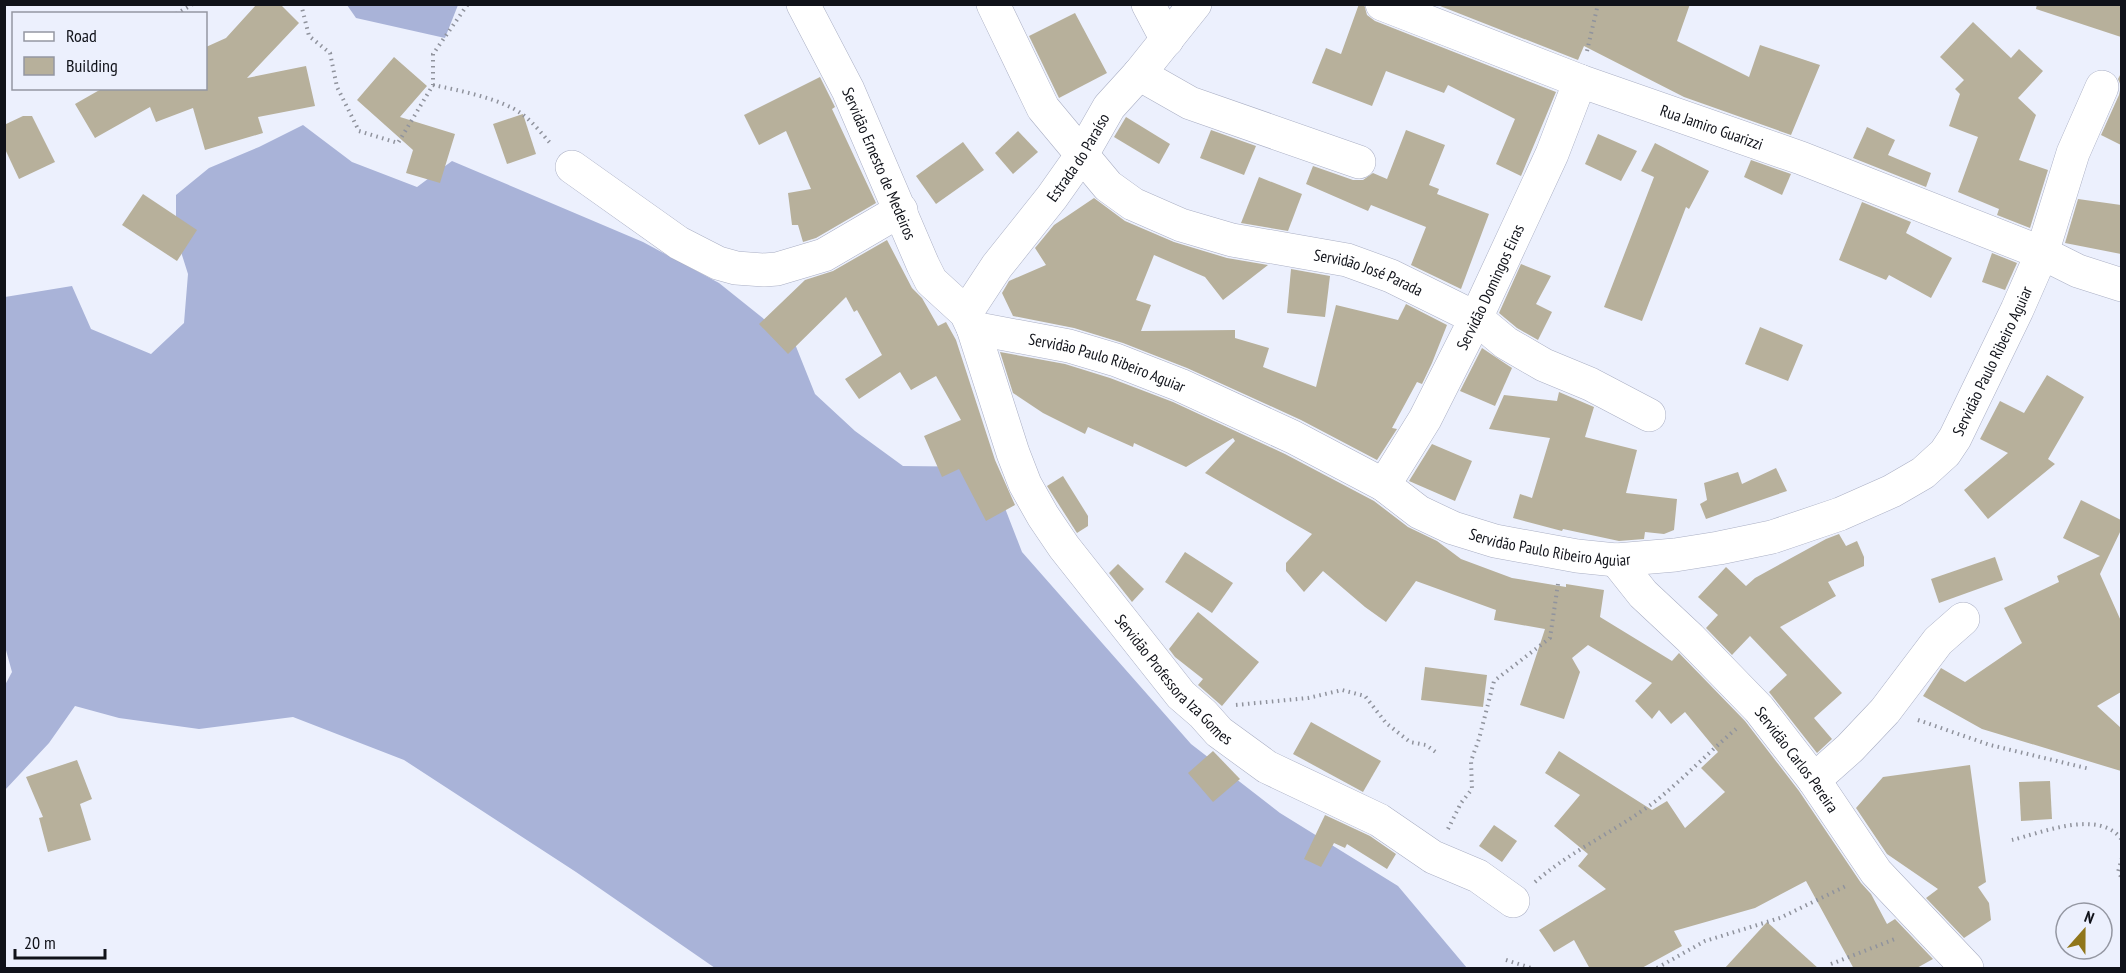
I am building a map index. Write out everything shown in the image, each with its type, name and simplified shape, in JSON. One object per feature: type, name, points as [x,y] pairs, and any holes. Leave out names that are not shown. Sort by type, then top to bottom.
[{"type":"street","name":"Servidão Ernesto de Medeiros","points":[[803,4],[848,90],[931,281],[970,320]]},
{"type":"street","name":"Servidão José Parada","points":[[993,4],[1043,108],[1108,186],[1133,204],[1181,225],[1232,240],[1347,260],[1391,276],[1476,318],[1506,343],[1544,365],[1590,384],[1649,415]]},
{"type":"street","points":[[1148,4],[1167,40]]},
{"type":"street","name":"Estrada do Paraíso","points":[[970,320],[997,266],[1052,197],[1081,156],[1109,107],[1139,74],[1195,4]]},
{"type":"street","name":"Rua Jamiro Guarizzi","points":[[1382,4],[1580,81],[1801,158],[2042,253],[2078,271],[2121,285]]},
{"type":"street","points":[[1139,74],[1190,103],[1359,162]]},
{"type":"street","name":"Servidão Domingos Eiras","points":[[1384,485],[1425,419],[1476,318],[1552,154],[1580,81]]},
{"type":"street","name":"Servidão Paulo Ribeiro Aguiar","points":[[970,320],[1116,360],[1180,385],[1243,413],[1384,485],[1419,512],[1453,528],[1495,541],[1616,560],[1686,553],[1772,537],[1840,514],[1892,491],[1923,473],[1945,453],[1955,438],[2042,253],[2073,153],[2102,87]]},
{"type":"street","points":[[572,166],[679,243],[717,263],[736,268],[777,269],[824,255],[901,210]]},
{"type":"street","name":"Servidão Professora Iza Gomes","points":[[970,320],[1013,453],[1025,484],[1043,516],[1064,547],[1181,695],[1219,732],[1267,766],[1379,820],[1433,857],[1478,876],[1513,901]]},
{"type":"street","name":"Servidão Carlos Pereira","points":[[1616,560],[1643,594],[1690,638],[1759,709],[1815,780],[1876,872],[1966,969]]},
{"type":"street","points":[[1815,780],[1885,711],[1938,641],[1963,619]]},
{"type":"path","points":[[179,12],[193,4]]},
{"type":"path","points":[[301,4],[309,36],[330,53],[337,87],[359,131],[398,143],[433,85],[433,54],[468,4]]},
{"type":"path","points":[[1580,81],[1598,4]]},
{"type":"path","points":[[433,85],[471,93],[523,114],[572,166]]},
{"type":"path","points":[[1433,857],[1461,803],[1472,789],[1471,761],[1494,681],[1550,638],[1563,553]]},
{"type":"path","points":[[1203,714],[1242,704],[1308,698],[1342,690],[1365,696],[1386,723],[1410,742],[1426,745],[1437,753]]},
{"type":"path","points":[[1513,901],[1554,866],[1657,800],[1759,709]]},
{"type":"path","points":[[1885,711],[1910,717],[1990,745],[2090,769]]},
{"type":"path","points":[[2012,840],[2072,825],[2098,825],[2119,836],[2121,840]]},
{"type":"path","points":[[2121,858],[2118,872],[2121,878]]},
{"type":"path","points":[[1658,969],[1705,941],[1780,918],[1876,872]]},
{"type":"path","points":[[1831,964],[1926,926]]},
{"type":"path","points":[[1506,960],[1531,969]]},
{"type":"shaded area","points":[[347,5],[458,5],[445,38],[356,18]]},
{"type":"shaded area","points":[[303,125],[352,162],[417,187],[452,161],[643,242],[719,283],[795,344],[815,394],[855,431],[903,466],[989,467],[1022,552],[1191,744],[1280,813],[1398,886],[1467,968],[715,968],[576,872],[404,760],[293,717],[199,729],[119,718],[75,706],[49,743],[5,790],[5,685],[12,672],[4,643],[5,297],[72,286],[91,329],[151,354],[184,323],[188,274],[176,236],[176,195],[209,168]]},
{"type":"building","points":[[257,4],[280,4],[299,23],[247,78],[306,66],[315,106],[258,117],[263,133],[205,150],[193,108],[156,122],[150,107],[95,138],[75,104],[100,90],[207,90],[207,47],[226,38]]},
{"type":"building","points":[[1359,4],[1364,4],[1367,15],[1375,21],[1556,92],[1521,176],[1496,164],[1515,119],[1448,85],[1444,93],[1386,71],[1372,106],[1312,83],[1326,48],[1341,54]]},
{"type":"building","points":[[1435,4],[1690,4],[1677,41],[1749,77],[1760,45],[1820,65],[1791,135],[1684,97],[1584,46],[1578,60]]},
{"type":"building","points":[[2037,4],[2121,4],[2121,37],[2036,9]]},
{"type":"building","points":[[1075,13],[1107,73],[1059,98],[1029,36]]},
{"type":"building","points":[[1973,22],[2011,58],[2019,49],[2043,71],[2018,98],[2036,115],[2019,160],[2048,170],[2030,228],[1997,215],[1999,209],[1958,192],[1978,137],[1949,126],[1960,94],[1955,89],[1964,80],[1940,57]]},
{"type":"building","points":[[394,57],[427,86],[400,117],[455,134],[440,183],[406,173],[413,150],[357,100]]},
{"type":"building","points":[[820,77],[835,107],[832,109],[876,203],[816,238],[803,242],[798,225],[792,225],[788,193],[811,189],[786,131],[759,145],[744,115]]},
{"type":"building","points":[[2121,86],[2121,145],[2101,135]]},
{"type":"building","points":[[523,114],[536,154],[507,164],[493,124]]},
{"type":"building","points":[[23,116],[32,116],[55,162],[19,179],[4,147],[4,125]]},
{"type":"building","points":[[1126,117],[1170,144],[1159,164],[1114,137]]},
{"type":"building","points":[[1867,127],[1895,140],[1888,155],[1931,173],[1926,187],[1853,158]]},
{"type":"building","points":[[1211,130],[1256,146],[1244,175],[1200,158]]},
{"type":"building","points":[[1406,130],[1445,145],[1429,185],[1439,189],[1437,194],[1489,214],[1461,289],[1411,265],[1426,227],[1371,205],[1368,211],[1306,184],[1313,166],[1353,180],[1363,180],[1373,173],[1387,179]]},
{"type":"building","points":[[1018,131],[1038,152],[1013,174],[995,153]]},
{"type":"building","points":[[1598,134],[1637,151],[1621,181],[1585,164]]},
{"type":"building","points":[[963,142],[984,170],[936,204],[916,176]]},
{"type":"building","points":[[1655,143],[1709,171],[1689,209],[1686,207],[1642,321],[1604,307],[1654,177],[1641,171]]},
{"type":"building","points":[[1751,160],[1791,174],[1782,195],[1744,177]]},
{"type":"building","points":[[1259,177],[1302,194],[1288,231],[1241,223]]},
{"type":"building","points":[[143,194],[197,230],[177,261],[122,225]]},
{"type":"building","points":[[1094,198],[1125,221],[1174,242],[1227,258],[1268,265],[1223,300],[1205,277],[1154,255],[1136,300],[1151,305],[1141,331],[1235,330],[1235,338],[1269,348],[1263,367],[1316,387],[1336,305],[1398,320],[1406,304],[1447,325],[1422,384],[1417,382],[1392,428],[1397,429],[1377,460],[1301,420],[1187,368],[1123,343],[1074,328],[1013,316],[1002,293],[1009,281],[1046,265],[1035,248],[1054,225]]},
{"type":"building","points":[[2078,199],[2121,205],[2121,254],[2065,243]]},
{"type":"building","points":[[1862,202],[1911,222],[1906,233],[1952,258],[1931,298],[1889,275],[1886,280],[1839,260]]},
{"type":"building","points":[[887,240],[912,288],[922,298],[938,326],[946,322],[956,340],[995,460],[1015,505],[986,521],[959,469],[942,477],[924,436],[961,420],[936,376],[911,390],[900,372],[859,399],[845,379],[882,355],[857,310],[854,312],[846,297],[788,354],[759,324],[805,280],[833,271]]},
{"type":"building","points":[[1992,253],[2017,263],[2005,290],[1982,282]]},
{"type":"building","points":[[1521,264],[1551,276],[1536,304],[1552,312],[1538,340],[1517,328],[1499,313]]},
{"type":"building","points":[[1291,269],[1330,276],[1325,317],[1287,313]]},
{"type":"building","points":[[1760,327],[1803,345],[1788,381],[1745,364]]},
{"type":"building","points":[[1482,348],[1512,368],[1495,406],[1460,391]]},
{"type":"building","points":[[1000,352],[1065,364],[1173,402],[1285,454],[1374,501],[1408,527],[1437,541],[1461,559],[1512,578],[1566,587],[1566,584],[1604,590],[1600,617],[1672,661],[1679,653],[1745,721],[1799,791],[1861,883],[1871,894],[1887,924],[1895,919],[1933,959],[1915,969],[1854,969],[1806,881],[1755,908],[1674,931],[1682,946],[1640,969],[1590,969],[1574,940],[1554,952],[1539,930],[1606,889],[1578,866],[1588,854],[1554,826],[1580,795],[1545,773],[1559,751],[1652,810],[1667,801],[1685,828],[1725,792],[1701,768],[1718,752],[1685,712],[1671,724],[1659,710],[1652,719],[1635,701],[1652,683],[1588,645],[1572,658],[1580,672],[1564,719],[1520,705],[1545,629],[1494,620],[1496,610],[1416,581],[1386,622],[1323,571],[1304,592],[1286,571],[1286,563],[1312,534],[1205,473],[1235,441],[1233,438],[1186,467],[1134,443],[1133,447],[1088,427],[1085,434],[1043,413],[1013,393]]},
{"type":"building","points":[[2047,375],[2084,397],[2048,459],[2055,464],[1988,519],[1964,490],[2008,453],[1980,439],[2000,401],[2024,413]]},
{"type":"building","points":[[1559,392],[1594,407],[1585,437],[1637,450],[1626,493],[1677,499],[1674,530],[1664,534],[1645,532],[1644,539],[1619,541],[1563,529],[1562,531],[1513,518],[1520,494],[1532,498],[1550,438],[1489,429],[1504,395],[1557,401]]},
{"type":"building","points":[[1432,444],[1472,461],[1455,501],[1409,481]]},
{"type":"building","points":[[1776,468],[1787,491],[1706,519],[1700,504],[1707,500],[1704,483],[1738,472],[1742,484]]},
{"type":"building","points":[[1063,476],[1088,516],[1088,526],[1077,533],[1047,486]]},
{"type":"building","points":[[2081,500],[2121,520],[2121,530],[2100,574],[2121,621],[2121,692],[2097,706],[2121,728],[2121,771],[1982,729],[1923,696],[1941,668],[1965,682],[2022,643],[2004,608],[2059,582],[2057,576],[2100,556],[2063,538]]},
{"type":"building","points":[[1839,534],[1846,546],[1857,541],[1864,557],[1864,566],[1828,582],[1836,596],[1780,627],[1842,693],[1814,718],[1832,739],[1817,753],[1769,692],[1787,675],[1750,636],[1732,655],[1706,628],[1718,615],[1698,597],[1726,567],[1746,586],[1755,578]]},
{"type":"building","points":[[1185,552],[1233,583],[1212,613],[1165,582]]},
{"type":"building","points":[[1995,557],[2003,580],[1939,603],[1931,579]]},
{"type":"building","points":[[1118,564],[1144,589],[1132,602],[1109,573]]},
{"type":"building","points":[[1198,612],[1259,662],[1222,706],[1198,685],[1203,679],[1175,657],[1169,649]]},
{"type":"building","points":[[1425,667],[1487,675],[1483,707],[1421,700]]},
{"type":"building","points":[[1311,722],[1381,761],[1363,792],[1293,754]]},
{"type":"building","points":[[1213,751],[1240,779],[1213,802],[1188,773]]},
{"type":"building","points":[[77,760],[92,799],[80,804],[91,840],[48,852],[39,818],[43,817],[26,777]]},
{"type":"building","points":[[1970,765],[1986,882],[1978,887],[1989,903],[1991,920],[1964,938],[1926,898],[1938,889],[1887,854],[1856,808],[1883,777]]},
{"type":"building","points":[[2050,781],[2052,819],[2021,821],[2019,782]]},
{"type":"building","points":[[1325,815],[1370,836],[1396,854],[1387,869],[1347,844],[1345,848],[1334,843],[1321,867],[1304,859]]},
{"type":"building","points":[[1494,825],[1517,841],[1502,862],[1479,846]]},
{"type":"building","points":[[1767,922],[1819,969],[1724,969]]}]
